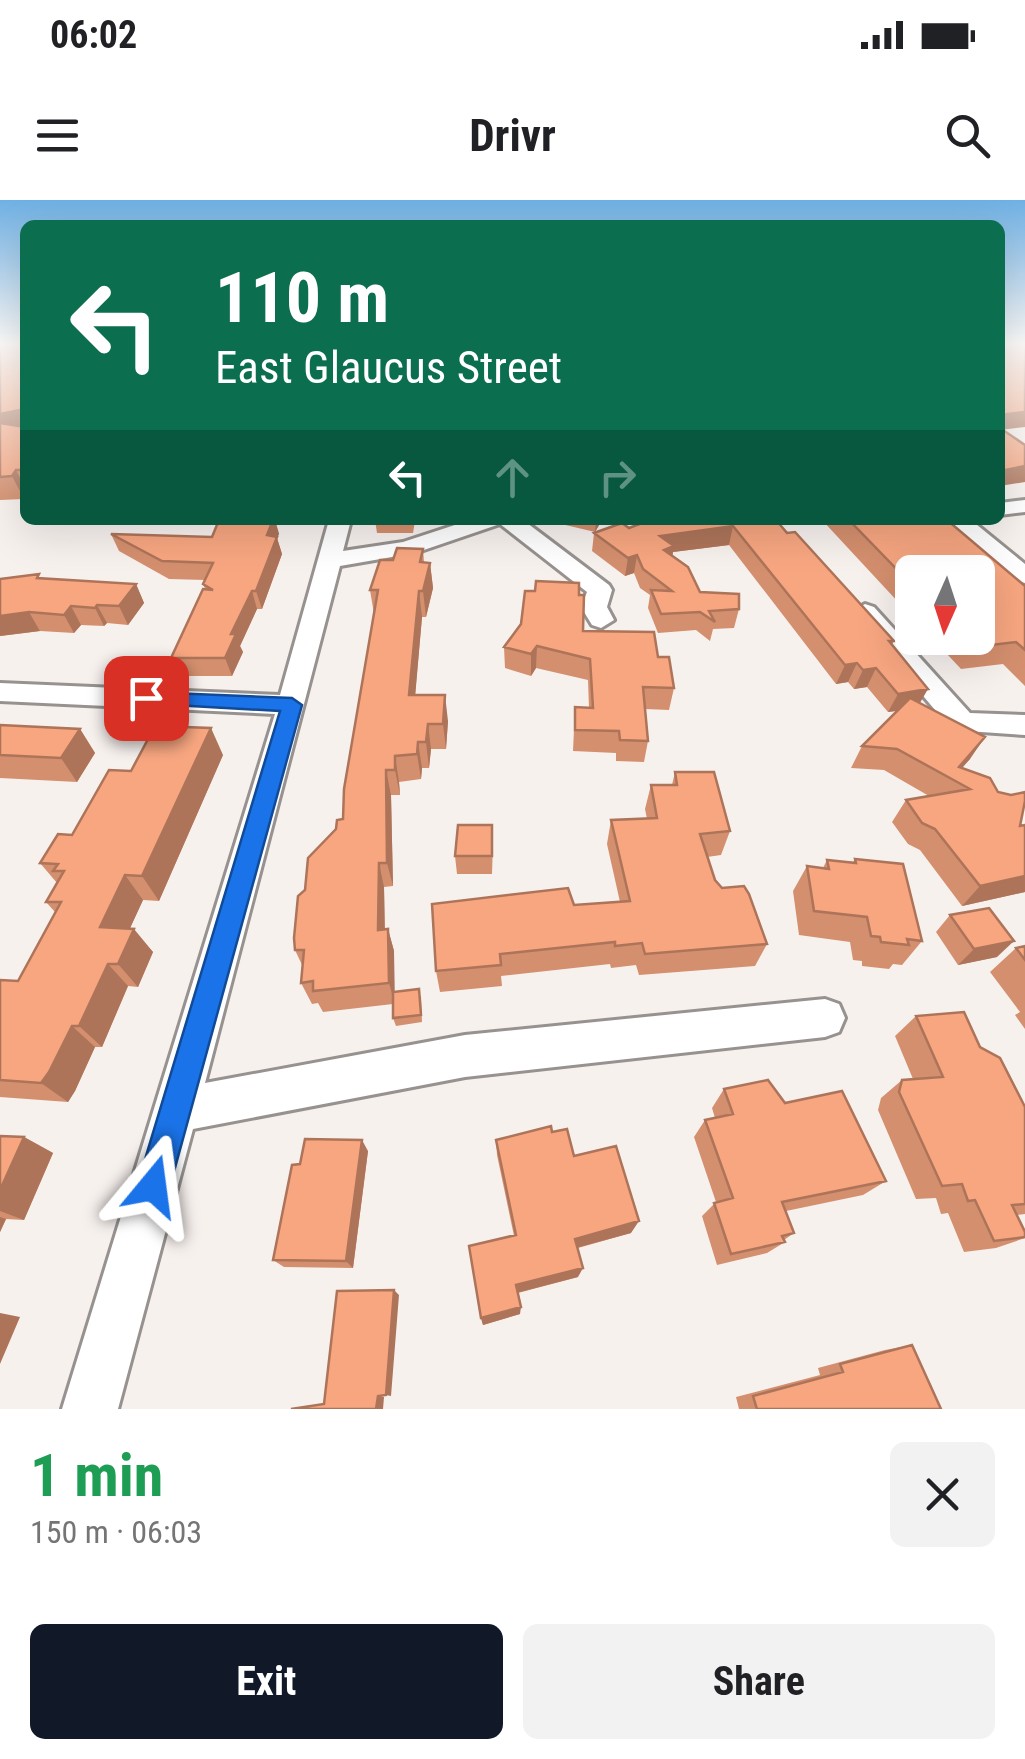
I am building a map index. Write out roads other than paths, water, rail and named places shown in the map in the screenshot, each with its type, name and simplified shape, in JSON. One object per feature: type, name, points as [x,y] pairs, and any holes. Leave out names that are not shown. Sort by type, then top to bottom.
[{"type":"street","points":[[90,1409],[292,705],[339,525]]},
{"type":"street","points":[[331,560],[408,548],[477,525]]},
{"type":"street","points":[[515,525],[600,590],[594,607],[602,620]]},
{"type":"street","points":[[954,525],[1025,576]]},
{"type":"street","points":[[848,593],[962,723],[1025,725]]},
{"type":"street","points":[[0,692],[292,705]]},
{"type":"street","points":[[174,1111],[465,1056],[825,1018]]}]
